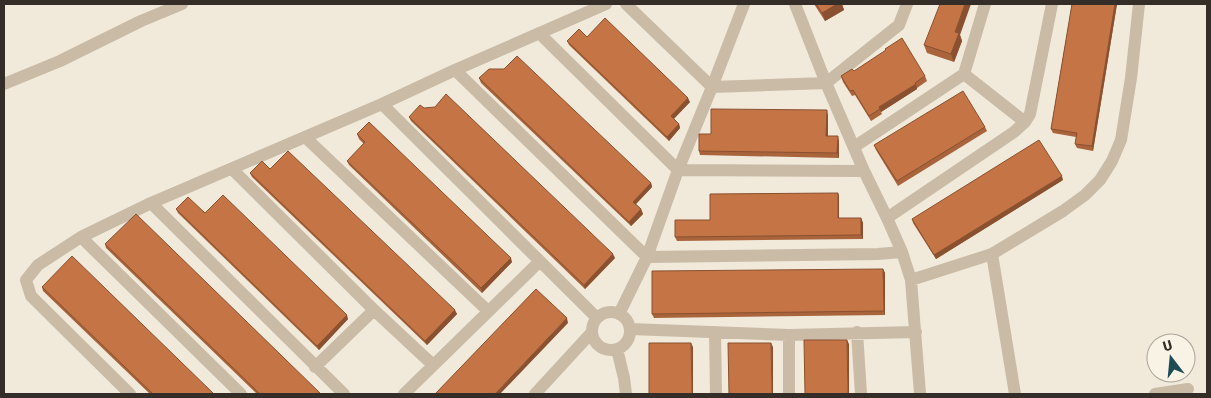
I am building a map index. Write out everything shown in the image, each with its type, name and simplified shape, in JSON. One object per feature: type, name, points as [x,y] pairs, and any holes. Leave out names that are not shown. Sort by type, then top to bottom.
[{"type":"street","points":[[4,84],[60,61],[141,21],[182,4]]},
{"type":"street","points":[[130,394],[31,296],[26,280],[38,265],[81,237],[151,204],[606,4]]},
{"type":"street","points":[[626,4],[712,87],[826,83],[898,25],[907,4]]},
{"type":"street","points":[[619,314],[647,257],[678,170],[744,4]]},
{"type":"street","points":[[795,4],[826,83],[864,171],[888,218],[911,280],[920,394]]},
{"type":"street","points":[[854,147],[964,74],[985,4]]},
{"type":"street","points":[[888,218],[1026,122],[1030,114],[1052,4]]},
{"type":"street","points":[[911,280],[992,254],[1063,211],[1085,195],[1100,180],[1121,140],[1131,78],[1139,4]]},
{"type":"street","points":[[539,33],[678,170],[864,171]]},
{"type":"street","points":[[455,70],[647,257],[878,254],[902,252]]},
{"type":"street","points":[[964,74],[1026,122]]},
{"type":"street","points":[[382,104],[539,262],[598,318]]},
{"type":"street","points":[[305,137],[488,312]]},
{"type":"street","points":[[232,169],[374,310],[433,365]]},
{"type":"street","points":[[151,204],[344,394]]},
{"type":"street","points":[[81,237],[241,394]]},
{"type":"street","points":[[992,254],[1015,394]]},
{"type":"street","points":[[404,394],[539,262]]},
{"type":"street","points":[[315,367],[374,310]]},
{"type":"street","points":[[606,313],[619,314],[626,320],[630,329],[628,341],[623,346],[610,350],[598,344],[592,332],[598,318],[606,313]]},
{"type":"street","points":[[630,329],[789,335],[916,332]]},
{"type":"street","points":[[535,394],[592,332]]},
{"type":"street","points":[[715,332],[716,394]]},
{"type":"street","points":[[857,332],[861,394]]},
{"type":"street","points":[[789,335],[789,394]]},
{"type":"street","points":[[617,349],[626,394]]},
{"type":"street","points":[[1155,394],[1188,389]]},
{"type":"building","points":[[816,4],[837,4],[822,13]]},
{"type":"building","points":[[940,4],[965,4],[955,32],[959,33],[951,54],[924,45]]},
{"type":"building","points":[[1072,4],[1115,4],[1092,146],[1075,144],[1077,133],[1051,129]]},
{"type":"building","points":[[605,18],[688,98],[671,116],[679,124],[667,137],[567,41],[579,29],[587,37]]},
{"type":"building","points":[[902,38],[925,76],[916,84],[879,107],[880,109],[869,116],[853,90],[850,91],[841,76],[852,69],[854,71]]},
{"type":"building","points":[[517,56],[651,183],[633,202],[641,209],[629,222],[479,78],[489,69],[504,69]]},
{"type":"building","points":[[963,91],[985,127],[897,181],[874,145]]},
{"type":"building","points":[[446,94],[613,254],[584,285],[409,117],[420,105],[424,108],[435,107]]},
{"type":"building","points":[[711,109],[827,110],[826,136],[838,136],[837,153],[699,151],[699,134],[711,134]]},
{"type":"building","points":[[369,122],[511,258],[481,288],[347,161],[365,142],[357,134]]},
{"type":"building","points":[[1039,140],[1062,176],[934,255],[912,219]]},
{"type":"building","points":[[288,151],[455,310],[425,341],[250,173],[262,161],[270,169]]},
{"type":"building","points":[[838,193],[838,218],[861,218],[861,235],[675,237],[675,220],[710,220],[710,194]]},
{"type":"building","points":[[223,195],[347,315],[317,346],[176,209],[188,197],[205,213]]},
{"type":"building","points":[[136,214],[321,394],[260,394],[105,244]]},
{"type":"building","points":[[72,256],[214,394],[153,394],[42,287]]},
{"type":"building","points":[[883,269],[884,311],[652,314],[652,271]]},
{"type":"building","points":[[536,289],[567,318],[495,394],[435,394]]},
{"type":"building","points":[[804,340],[847,340],[848,394],[805,394]]},
{"type":"building","points":[[649,343],[691,343],[692,394],[649,394]]},
{"type":"building","points":[[728,343],[771,343],[772,394],[729,394]]}]
